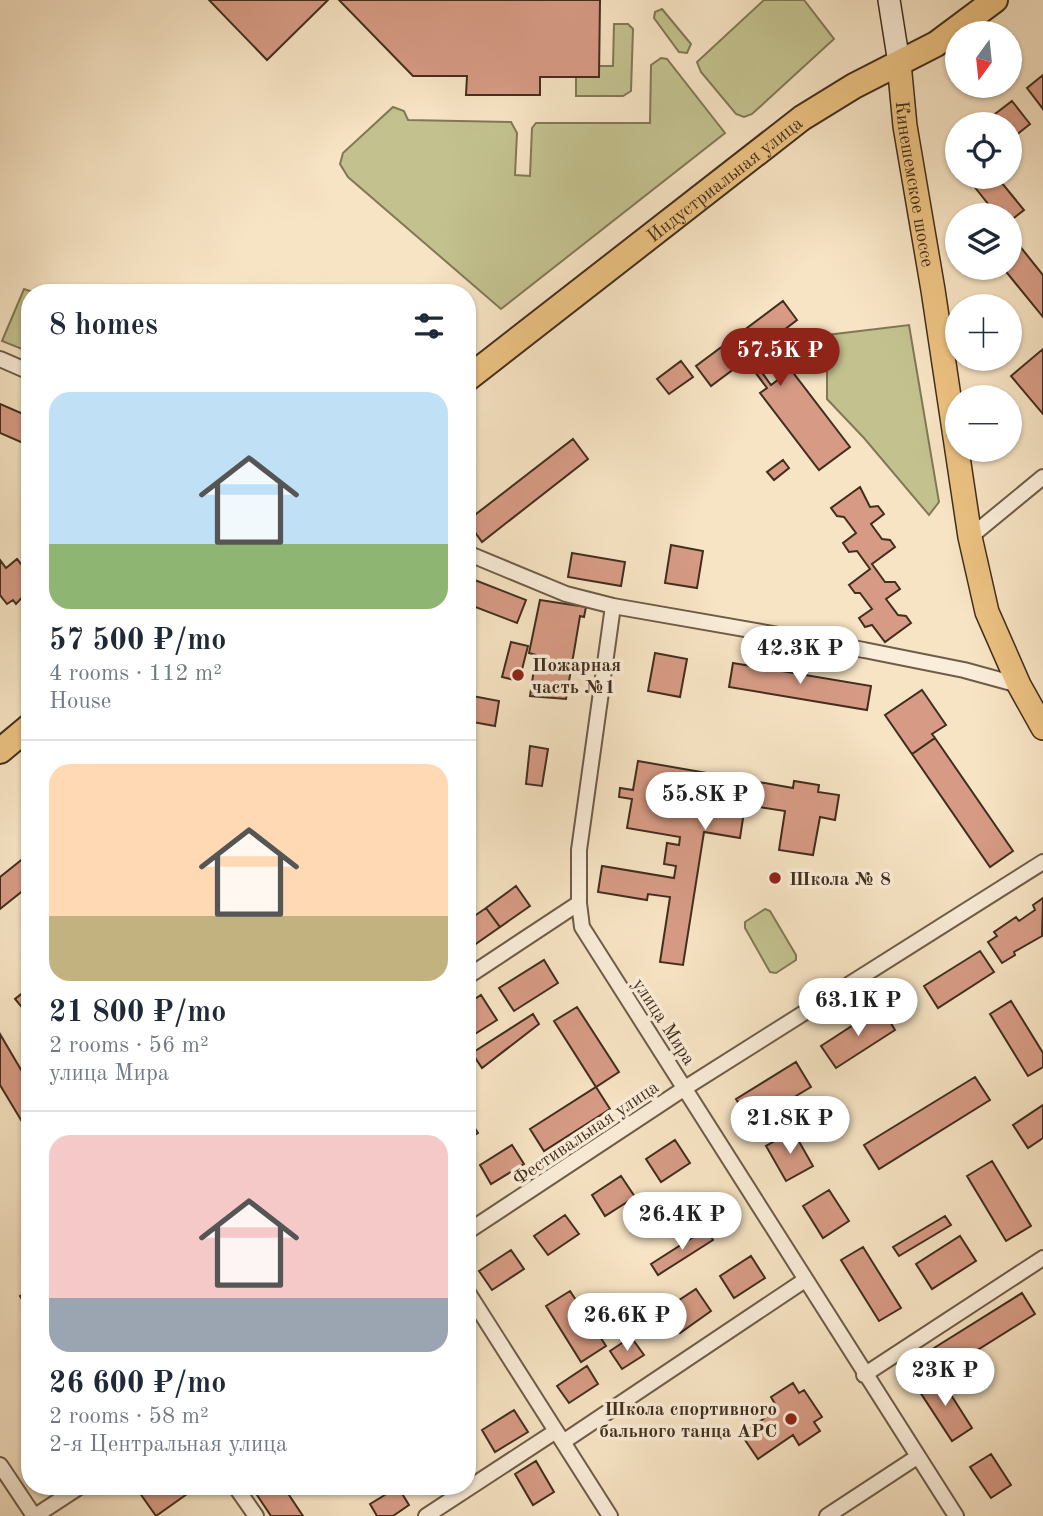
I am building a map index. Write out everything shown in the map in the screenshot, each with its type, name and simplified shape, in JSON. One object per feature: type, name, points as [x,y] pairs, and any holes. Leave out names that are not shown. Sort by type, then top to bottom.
[{"type":"highway","name":"Индустриальная улица","points":[[476,372],[802,118],[936,44],[995,0]]},
{"type":"highway","points":[[0,751],[21,734]]},
{"type":"main road","name":"Кинешемское шоссе","points":[[889,0],[905,126],[937,314],[970,537],[986,612],[1019,685],[1043,728]]},
{"type":"street","points":[[0,359],[21,368]]},
{"type":"street","points":[[970,537],[1043,477]]},
{"type":"street","points":[[476,557],[566,594],[613,606],[877,653],[964,670],[1019,685]]},
{"type":"street","name":"улица Мира","points":[[613,606],[579,850],[582,927],[863,1375],[956,1516]]},
{"type":"street","name":"Фестивальная улица","points":[[476,1226],[685,1088],[1043,862]]},
{"type":"street","points":[[476,971],[579,903]]},
{"type":"street","points":[[863,1375],[1043,1258]]},
{"type":"street","points":[[476,1486],[559,1437],[805,1280]]},
{"type":"street","points":[[476,1305],[610,1516]]},
{"type":"street","points":[[827,1516],[917,1457]]},
{"type":"street","points":[[0,1465],[34,1516],[68,1495]]},
{"type":"street","points":[[241,1495],[256,1516]]},
{"type":"street","points":[[426,1516],[461,1495]]},
{"type":"shaded area","points":[[764,0],[804,0],[834,39],[752,114],[744,117],[736,114],[701,72],[697,62]]},
{"type":"shaded area","points":[[662,9],[691,44],[687,53],[679,52],[654,18],[655,12]]},
{"type":"shaded area","points":[[614,24],[628,24],[633,29],[631,91],[623,96],[576,96],[576,66],[613,66]]},
{"type":"shaded area","points":[[661,58],[667,59],[725,133],[501,309],[476,287],[476,284],[472,284],[348,177],[340,164],[343,153],[393,107],[404,111],[408,120],[511,122],[517,133],[515,175],[530,176],[532,128],[536,123],[650,123],[651,65]]},
{"type":"shaded area","points":[[21,296],[21,349],[2,341]]},
{"type":"shaded area","points":[[909,325],[939,502],[929,515],[827,399],[827,335]]},
{"type":"shaded area","points":[[765,909],[770,911],[796,955],[796,960],[776,973],[770,972],[745,928],[745,922]]},
{"type":"building","points":[[209,0],[328,0],[267,60]]},
{"type":"building","points":[[339,0],[600,0],[599,77],[540,77],[540,95],[466,95],[467,76],[413,76]]},
{"type":"building","points":[[1043,75],[1043,109],[1027,88]]},
{"type":"building","points":[[1012,101],[1021,112],[998,112]]},
{"type":"building","points":[[1022,114],[1030,124],[1022,130]]},
{"type":"building","points":[[976,189],[1007,189],[1018,203],[987,203]]},
{"type":"building","points":[[1022,249],[1043,275],[1043,317],[1013,280],[1022,280]]},
{"type":"building","points":[[783,301],[797,320],[750,356],[771,385],[791,370],[850,447],[819,470],[760,393],[767,388],[746,360],[711,386],[696,366]]},
{"type":"building","points":[[1043,349],[1043,414],[1022,389],[1022,385],[1019,385],[1011,376],[1022,371],[1022,367]]},
{"type":"building","points":[[681,361],[693,377],[669,394],[657,379]]},
{"type":"building","points":[[0,404],[21,413],[21,442],[0,433]]},
{"type":"building","points":[[573,439],[588,459],[482,542],[476,534],[476,514]]},
{"type":"building","points":[[783,460],[789,468],[774,480],[767,472]]},
{"type":"building","points":[[860,487],[870,507],[878,506],[884,514],[871,524],[882,539],[890,540],[895,547],[872,564],[885,582],[895,582],[900,589],[886,599],[898,615],[906,616],[911,623],[885,642],[872,625],[865,627],[859,618],[872,609],[860,593],[855,593],[849,585],[870,569],[857,551],[849,552],[843,543],[856,533],[844,517],[837,516],[831,508]]},
{"type":"building","points":[[671,545],[703,551],[697,588],[665,583]]},
{"type":"building","points":[[572,553],[625,562],[621,586],[568,577]]},
{"type":"building","points":[[17,559],[21,564],[21,599],[16,604],[13,600],[7,604],[0,595],[0,560],[6,568]]},
{"type":"building","points":[[476,581],[526,600],[517,623],[476,607]]},
{"type":"building","points":[[540,600],[586,607],[584,617],[580,616],[566,699],[530,696],[536,655],[529,653]]},
{"type":"building","points":[[511,642],[528,646],[519,681],[502,677]]},
{"type":"building","points":[[655,653],[687,659],[680,697],[648,691]]},
{"type":"building","points":[[733,663],[871,686],[867,710],[729,687]]},
{"type":"building","points":[[922,690],[946,725],[932,734],[935,738],[912,754],[885,715]]},
{"type":"building","points":[[476,697],[499,701],[495,726],[476,723]]},
{"type":"building","points":[[935,738],[1013,851],[990,867],[912,754]]},
{"type":"building","points":[[530,746],[548,749],[542,786],[526,784]]},
{"type":"building","points":[[638,761],[793,788],[794,781],[819,785],[818,792],[839,795],[835,820],[820,817],[813,855],[779,850],[785,811],[745,805],[740,838],[704,832],[683,965],[660,962],[670,897],[648,894],[647,900],[598,892],[602,866],[674,878],[676,866],[664,864],[667,843],[679,845],[680,837],[627,828],[632,799],[619,797],[620,788],[633,790]]},
{"type":"building","points":[[21,860],[21,892],[0,909],[0,877]]},
{"type":"building","points":[[516,886],[530,906],[500,927],[486,908]]},
{"type":"building","points":[[1043,898],[1042,936],[1014,952],[1015,955],[1002,963],[988,942],[997,936],[994,932],[1016,917],[1019,921],[1035,910],[1033,905]]},
{"type":"building","points":[[486,908],[500,927],[476,944],[476,915]]},
{"type":"building","points":[[980,951],[994,972],[938,1008],[924,986]]},
{"type":"building","points":[[544,960],[558,983],[514,1011],[499,988]]},
{"type":"building","points":[[21,994],[21,1006],[15,999]]},
{"type":"building","points":[[481,995],[497,1020],[476,1033],[476,998]]},
{"type":"building","points":[[1011,1001],[1043,1053],[1043,1067],[1028,1076],[990,1014]]},
{"type":"building","points":[[577,1007],[619,1072],[596,1087],[554,1021]]},
{"type":"building","points":[[881,1007],[895,1030],[836,1068],[821,1046]]},
{"type":"building","points":[[533,1014],[539,1024],[482,1068],[476,1059],[476,1050]]},
{"type":"building","points":[[0,1034],[21,1070],[21,1120],[0,1085]]},
{"type":"building","points":[[796,1062],[811,1087],[751,1123],[736,1099]]},
{"type":"building","points":[[975,1077],[990,1100],[879,1169],[864,1145]]},
{"type":"building","points":[[596,1087],[610,1109],[544,1151],[530,1129]]},
{"type":"building","points":[[1043,1105],[1043,1138],[1028,1148],[1013,1125]]},
{"type":"building","points":[[793,1131],[813,1166],[786,1181],[766,1146]]},
{"type":"building","points":[[675,1140],[690,1163],[661,1182],[646,1159]]},
{"type":"building","points":[[512,1145],[524,1164],[491,1184],[480,1165]]},
{"type":"building","points":[[992,1161],[1031,1226],[1006,1241],[967,1176]]},
{"type":"building","points":[[621,1176],[635,1197],[605,1216],[592,1195]]},
{"type":"building","points":[[829,1190],[849,1221],[823,1238],[803,1206]]},
{"type":"building","points":[[565,1215],[579,1234],[548,1255],[534,1236]]},
{"type":"building","points":[[945,1216],[951,1225],[899,1256],[893,1247]]},
{"type":"building","points":[[706,1229],[713,1240],[658,1275],[651,1264]]},
{"type":"building","points":[[960,1236],[976,1261],[932,1289],[916,1264]]},
{"type":"building","points":[[863,1247],[901,1308],[879,1321],[841,1260]]},
{"type":"building","points":[[511,1250],[524,1269],[492,1290],[479,1271]]},
{"type":"building","points":[[751,1256],[765,1278],[734,1298],[720,1276]]},
{"type":"building","points":[[696,1289],[711,1311],[680,1333],[664,1310]]},
{"type":"building","points":[[570,1291],[606,1346],[581,1362],[546,1306]]},
{"type":"building","points":[[1022,1293],[1035,1314],[947,1369],[934,1348]]},
{"type":"building","points":[[631,1337],[644,1355],[622,1369],[610,1351]]},
{"type":"building","points":[[587,1366],[598,1384],[569,1403],[557,1386]]},
{"type":"building","points":[[939,1376],[972,1428],[952,1441],[918,1389]]},
{"type":"building","name":"Школа спортивного бального танца АРС","points":[[793,1383],[799,1393],[804,1390],[822,1417],[814,1422],[820,1431],[799,1445],[793,1435],[758,1459],[741,1434],[778,1409],[771,1397]]},
{"type":"building","points":[[514,1410],[528,1432],[495,1452],[482,1430]]},
{"type":"building","points":[[991,1454],[1011,1485],[991,1498],[970,1467]]},
{"type":"building","points":[[536,1461],[554,1492],[533,1505],[515,1474]]},
{"type":"building","points":[[141,1495],[186,1495],[156,1516]]},
{"type":"building","points":[[257,1495],[289,1495],[303,1516],[271,1516]]},
{"type":"building","points":[[385,1495],[403,1495],[409,1505],[393,1516],[377,1516],[370,1504]]},
{"type":"place","name":"Пожарная часть №1","points":[[518,675]]},
{"type":"place","name":"Школа № 8","points":[[775,878]]},
{"type":"place","name":"Школа спортивного бального танца АРС","points":[[791,1419]]}]
